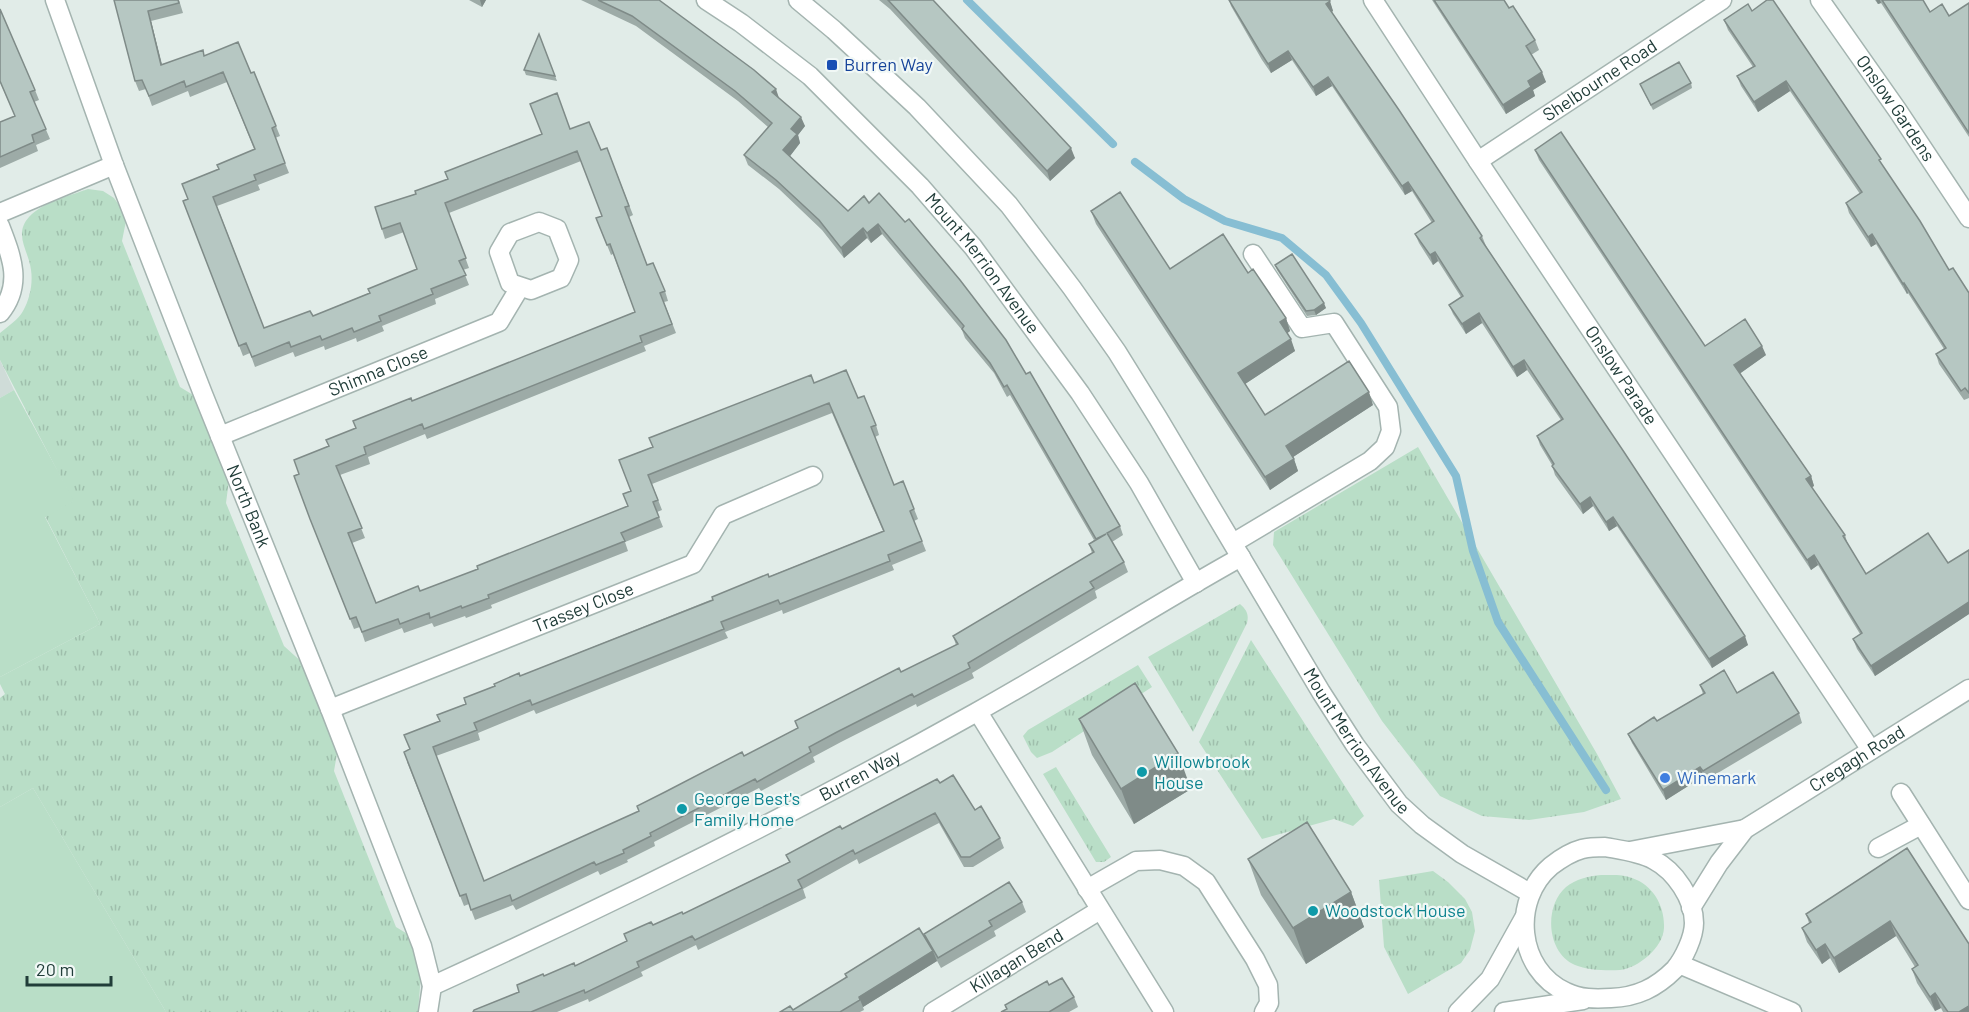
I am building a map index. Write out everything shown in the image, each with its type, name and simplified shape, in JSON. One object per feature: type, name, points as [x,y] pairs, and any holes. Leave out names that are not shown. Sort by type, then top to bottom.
[{"type":"street","name":"North Bank","points":[[56,0],[114,165],[422,946],[432,986],[428,1012]]},
{"type":"street","name":"Mount Merrion Avenue","points":[[706,0],[741,23],[810,76],[920,186],[973,247],[1080,393],[1139,483],[1196,583]]},
{"type":"street","name":"Mount Merrion Avenue","points":[[798,0],[917,107],[1009,205],[1072,288],[1117,352],[1355,745],[1399,804],[1422,825],[1462,854],[1530,893]]},
{"type":"street","name":"Onslow Parade","points":[[1373,0],[1871,750]]},
{"type":"street","name":"Shelbourne Road","points":[[1478,161],[1722,0]]},
{"type":"street","name":"Onslow Gardens","points":[[1820,0],[1969,218]]},
{"type":"street","points":[[0,213],[114,165]]},
{"type":"street","points":[[0,226],[9,249],[14,279],[9,303],[0,313]]},
{"type":"street","points":[[1237,550],[1370,461],[1385,447],[1391,431],[1388,407],[1334,323],[1302,328],[1253,254]]},
{"type":"street","name":"Shimna Close","points":[[220,436],[499,322],[520,286]]},
{"type":"street","name":"Trassey Close","points":[[330,709],[693,564],[723,515],[813,476]]},
{"type":"street","name":"Burren Way","points":[[432,986],[550,932],[802,807],[978,712],[1196,583],[1237,550]]},
{"type":"street","name":"Cregagh Road","points":[[1691,908],[1719,863],[1745,829],[1969,689]]},
{"type":"street","points":[[978,712],[1164,1012]]},
{"type":"street","points":[[1901,793],[1969,900]]},
{"type":"street","points":[[1878,849],[1921,825]]},
{"type":"street","name":"Cregagh Road","points":[[1628,851],[1745,829]]},
{"type":"street","points":[[1458,1012],[1490,979],[1524,918],[1530,893],[1542,873],[1560,858],[1582,849],[1605,847],[1628,851],[1654,860],[1680,884],[1691,908],[1694,924],[1689,943],[1679,964],[1660,983],[1611,1005],[1566,992],[1552,984],[1536,968],[1526,944],[1524,918]]},
{"type":"street","points":[[1087,889],[1136,861],[1160,860],[1184,866],[1206,882],[1255,959],[1268,985],[1269,1003],[1264,1012]]},
{"type":"street","name":"Killagan Bend","points":[[933,1012],[1100,910]]},
{"type":"street","points":[[1679,964],[1792,1012]]},
{"type":"street","points":[[1504,1012],[1588,999]]},
{"type":"shaded area","points":[[0,360],[14,390],[0,398]]},
{"type":"green space","points":[[88,189],[103,191],[114,198],[122,209],[126,221],[122,241],[180,387],[198,398],[229,480],[226,503],[284,646],[305,665],[338,748],[334,771],[396,927],[414,938],[421,975],[418,1012],[166,1012],[33,788],[0,807],[0,698],[5,694],[0,684],[0,677],[100,624],[45,516],[73,501],[0,360],[0,333],[21,314],[32,280],[30,263],[22,237],[24,224],[41,207]]},
{"type":"green space","points":[[14,390],[74,501],[45,517],[100,624],[0,677],[0,398]]},
{"type":"green space","points":[[1418,447],[1621,799],[1584,812],[1529,820],[1482,816],[1440,796],[1382,721],[1273,545],[1274,532]]},
{"type":"green space","points":[[1240,604],[1247,613],[1247,623],[1193,732],[1148,657]]},
{"type":"green space","points":[[1251,640],[1364,816],[1353,826],[1334,819],[1262,839],[1199,742]]},
{"type":"green space","points":[[1138,665],[1152,687],[1052,752],[1037,758],[1031,752],[1023,736],[1028,730]]},
{"type":"green space","points":[[1056,767],[1111,857],[1104,862],[1096,862],[1043,774]]},
{"type":"green space","points":[[33,788],[166,1012],[0,1012],[0,807]]},
{"type":"green space","points":[[1433,871],[1465,899],[1472,912],[1475,931],[1470,950],[1461,963],[1408,994],[1384,947],[1379,880]]},
{"type":"green space","points":[[1625,876],[1646,886],[1660,904],[1664,920],[1663,935],[1654,950],[1642,961],[1620,970],[1585,968],[1565,959],[1558,950],[1551,928],[1554,905],[1566,887],[1587,877]]},
{"type":"building","points":[[114,0],[178,0],[179,3],[148,11],[161,65],[203,50],[204,56],[238,42],[251,73],[254,72],[276,126],[272,128],[285,163],[254,175],[256,180],[213,197],[264,328],[310,311],[313,316],[370,293],[368,289],[417,269],[400,223],[382,229],[375,207],[416,194],[415,191],[448,179],[445,172],[542,134],[530,104],[557,93],[570,129],[589,122],[601,150],[607,148],[629,206],[625,207],[647,265],[653,263],[665,291],[660,293],[672,324],[640,336],[642,342],[424,429],[422,424],[364,447],[366,454],[336,466],[362,528],[348,533],[376,603],[418,586],[420,591],[478,569],[477,566],[628,506],[623,494],[631,491],[619,460],[653,447],[649,438],[811,375],[814,383],[846,370],[858,398],[864,396],[876,425],[871,427],[894,485],[903,481],[914,509],[910,511],[922,541],[888,555],[890,561],[780,604],[778,600],[721,622],[724,629],[532,705],[530,700],[474,723],[477,730],[433,747],[484,881],[639,811],[637,806],[742,752],[744,756],[798,728],[795,721],[899,668],[901,672],[958,644],[953,636],[1094,552],[1089,544],[1106,534],[1096,539],[1007,385],[1004,387],[990,363],[962,329],[964,326],[878,224],[867,233],[863,228],[841,248],[819,220],[776,180],[744,155],[772,123],[735,91],[632,16],[598,0],[659,0],[754,70],[776,89],[772,92],[801,117],[791,129],[797,134],[783,150],[848,211],[864,196],[869,203],[879,193],[905,222],[909,219],[1006,340],[1026,374],[1030,372],[1120,526],[1107,533],[1124,562],[1090,582],[1094,588],[968,663],[970,668],[914,697],[912,694],[837,732],[809,747],[811,752],[757,782],[755,779],[650,833],[651,836],[623,850],[624,853],[596,865],[594,862],[512,901],[510,895],[471,910],[466,894],[460,896],[404,752],[410,749],[404,735],[440,721],[437,715],[466,704],[464,698],[495,686],[494,684],[519,673],[520,676],[713,600],[712,597],[768,574],[769,577],[884,531],[829,403],[648,475],[658,500],[653,502],[659,517],[621,533],[625,541],[488,595],[489,598],[462,608],[461,606],[430,618],[429,613],[400,624],[398,619],[362,632],[356,617],[350,619],[310,519],[294,476],[299,474],[294,460],[329,446],[326,440],[356,428],[353,421],[411,398],[412,401],[635,312],[610,244],[607,245],[596,218],[602,216],[577,151],[445,203],[466,258],[459,261],[466,275],[431,289],[433,294],[379,316],[381,321],[354,332],[352,328],[322,340],[320,336],[291,347],[289,342],[252,357],[246,343],[239,346],[183,201],[188,199],[182,184],[219,169],[217,165],[255,149],[223,72],[186,87],[184,81],[149,96],[142,80],[135,81]]},
{"type":"building","points":[[888,0],[933,0],[1071,148],[1047,171]]},
{"type":"building","points":[[1229,0],[1330,1],[1326,4],[1399,110],[1482,236],[1480,238],[1745,636],[1709,659],[1613,517],[1606,522],[1590,497],[1580,504],[1552,466],[1554,464],[1537,436],[1563,419],[1524,360],[1513,367],[1479,313],[1462,324],[1449,305],[1463,296],[1435,252],[1430,255],[1415,234],[1434,221],[1408,182],[1402,186],[1328,77],[1313,87],[1288,51],[1268,64]]},
{"type":"building","points":[[1434,0],[1504,0],[1509,8],[1513,6],[1535,40],[1526,46],[1542,72],[1528,81],[1531,87],[1503,105]]},
{"type":"building","points":[[1767,0],[1773,0],[1881,159],[1879,160],[1920,221],[1949,270],[1953,268],[1969,293],[1969,393],[1965,388],[1961,391],[1936,354],[1946,348],[1872,234],[1868,237],[1846,203],[1862,192],[1786,81],[1754,102],[1737,76],[1755,66],[1724,20],[1748,4],[1752,11]]},
{"type":"building","points":[[1882,0],[1923,0],[1930,12],[1942,4],[1949,16],[1969,3],[1969,133]]},
{"type":"building","points":[[0,9],[35,90],[30,92],[46,129],[32,135],[34,142],[0,157],[0,122],[15,116],[0,81]]},
{"type":"building","points":[[539,34],[555,76],[524,70]]},
{"type":"building","points":[[1679,62],[1691,83],[1651,105],[1640,84]]},
{"type":"building","points":[[1561,132],[1705,346],[1745,319],[1762,346],[1734,365],[1811,476],[1806,479],[1845,535],[1843,536],[1866,574],[1928,533],[1948,563],[1969,550],[1969,602],[1871,666],[1853,639],[1862,633],[1814,555],[1807,560],[1535,150]]},
{"type":"building","points":[[1120,192],[1170,269],[1223,234],[1248,273],[1253,269],[1286,318],[1280,322],[1291,339],[1238,373],[1265,415],[1349,361],[1369,392],[1286,446],[1294,459],[1265,477],[1091,211]]},
{"type":"building","points":[[1292,254],[1324,303],[1314,310],[1306,311],[1275,265]]},
{"type":"building","points":[[1724,670],[1737,693],[1773,672],[1799,713],[1703,771],[1700,767],[1663,790],[1628,734],[1654,717],[1657,721],[1705,693],[1700,685]]},
{"type":"building","points":[[1135,683],[1178,753],[1121,789],[1079,719]]},
{"type":"building","points":[[953,775],[975,810],[981,806],[1000,838],[970,857],[961,857],[935,813],[855,854],[853,850],[798,880],[802,888],[695,940],[692,936],[637,962],[639,967],[585,993],[584,990],[531,1012],[473,1012],[519,992],[517,985],[574,963],[575,966],[627,941],[624,934],[651,922],[653,925],[682,912],[683,914],[790,862],[786,855],[840,826],[842,829],[937,779],[940,783]]},
{"type":"building","points":[[1307,822],[1351,892],[1293,928],[1248,859]]},
{"type":"building","points":[[1907,848],[1969,944],[1969,1006],[1959,1012],[1948,1012],[1935,993],[1930,997],[1912,969],[1918,965],[1890,921],[1834,958],[1825,944],[1816,950],[1802,928],[1811,922],[1806,914]]},
{"type":"building","points":[[1009,882],[1022,902],[989,921],[992,926],[938,958],[924,934]]},
{"type":"building","points":[[919,928],[933,951],[859,997],[860,1000],[840,1012],[780,1012],[790,1006],[793,1010],[847,977],[845,974]]},
{"type":"building","points":[[1062,978],[1074,997],[1049,1012],[1001,1012],[1007,1009],[1005,1005],[1047,981],[1049,985]]},
{"type":"waterway","points":[[967,0],[1113,144]]},
{"type":"waterway","points":[[1135,162],[1184,199],[1225,221],[1282,238],[1326,275],[1361,323],[1456,476],[1473,551],[1498,622],[1606,790]]},
{"type":"place","name":"Burren Way","points":[[832,65]]},
{"type":"place","name":"Willowbrook House","points":[[1142,772]]},
{"type":"place","name":"Winemark","points":[[1665,778]]},
{"type":"place","name":"George Best's Family Home","points":[[682,809]]},
{"type":"place","name":"Woodstock House","points":[[1313,911]]}]
